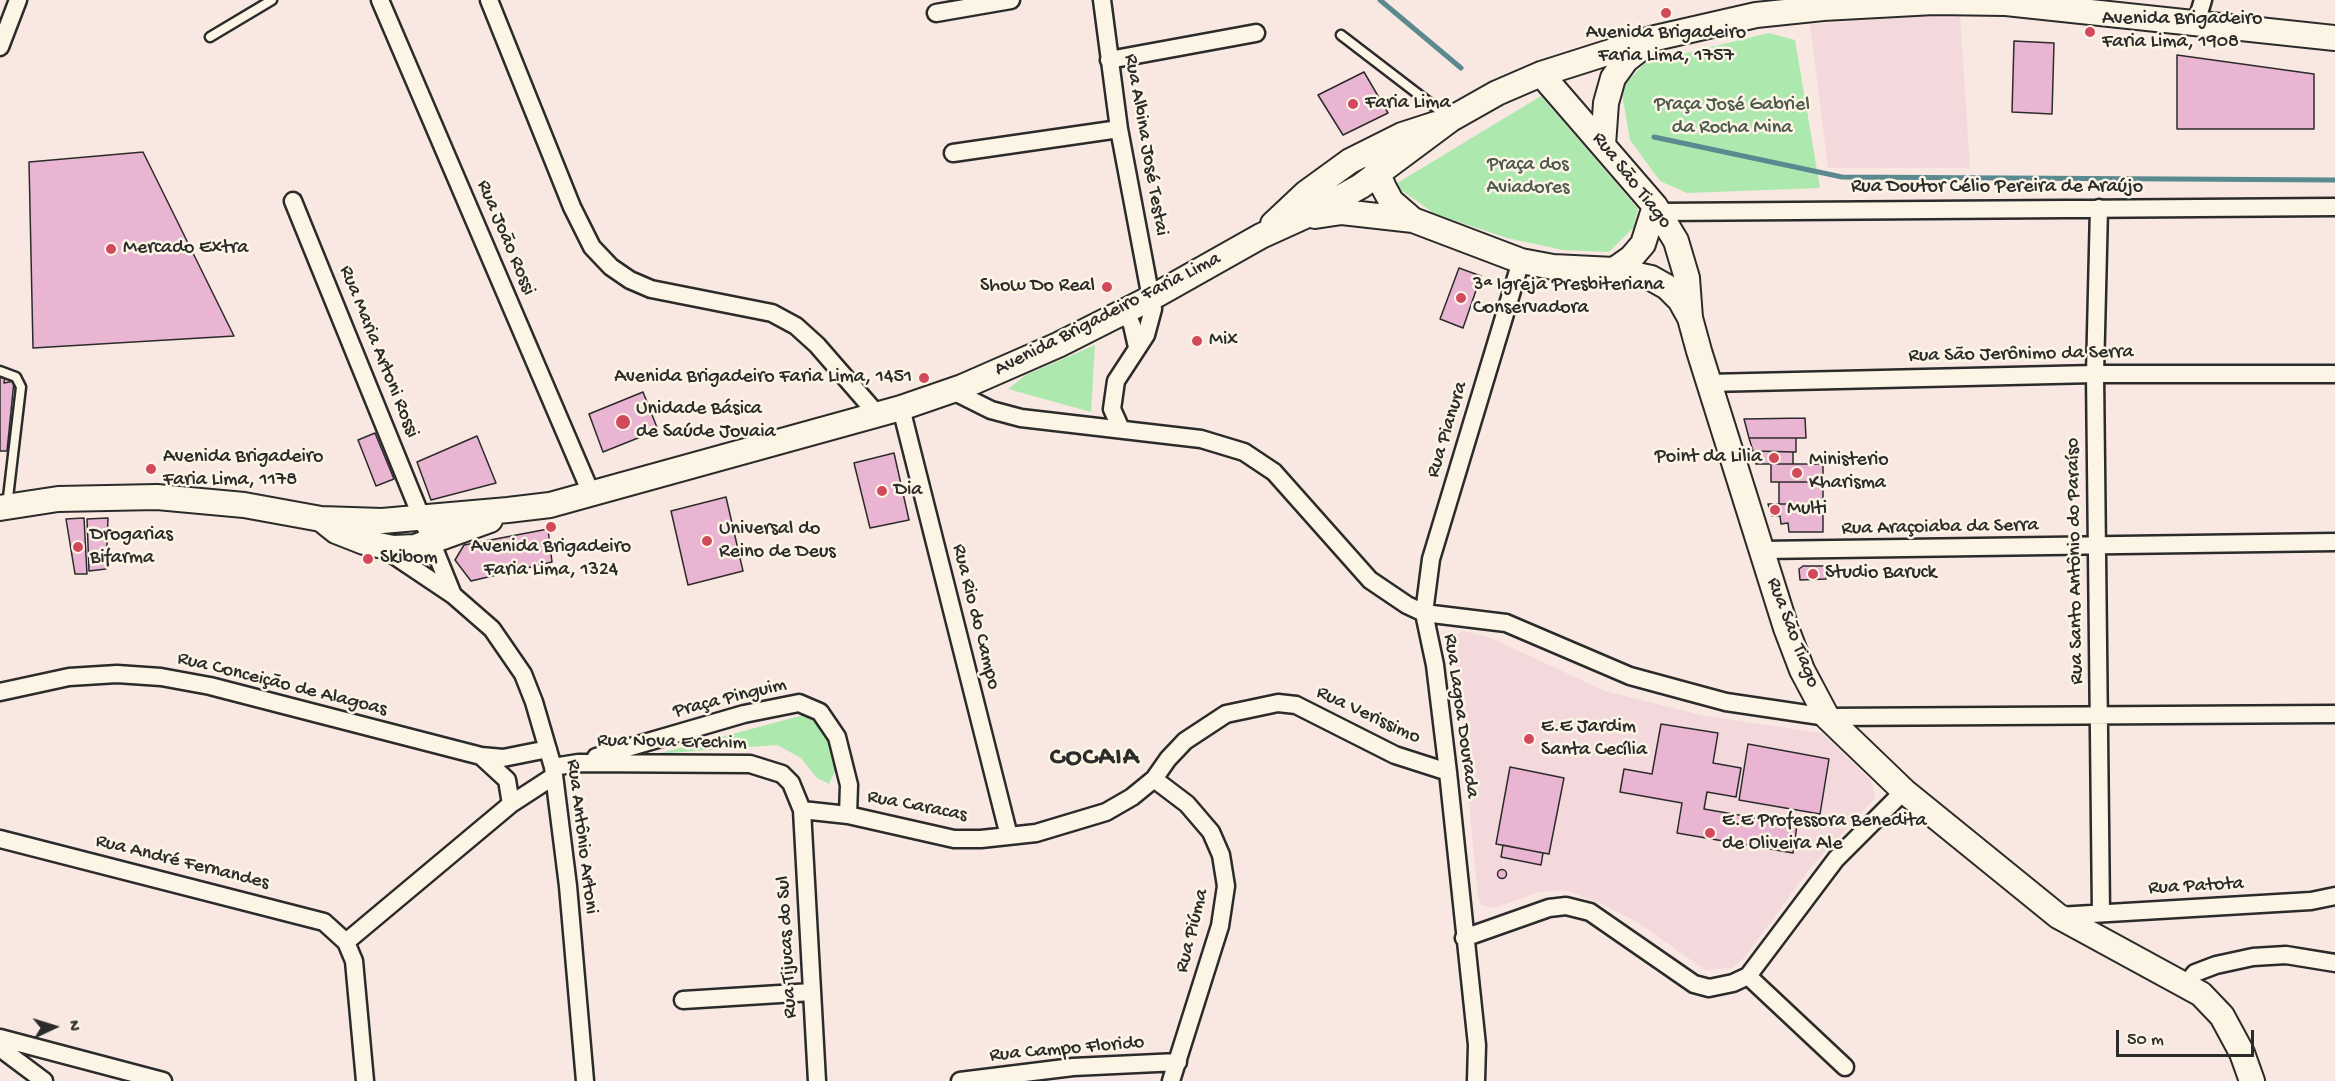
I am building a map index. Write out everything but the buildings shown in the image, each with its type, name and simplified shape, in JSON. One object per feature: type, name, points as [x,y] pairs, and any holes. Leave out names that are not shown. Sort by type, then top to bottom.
[{"type":"main road","name":"Avenida Brigadeiro Faria Lima","points":[[4,507],[58,500],[157,496],[244,505],[321,519],[382,520],[524,508],[550,505],[901,408],[953,391],[1058,345],[1151,298],[1261,236],[1361,186],[1451,119],[1497,93],[1541,74],[1651,39],[1756,15],[1829,4],[1934,1],[2056,3],[2096,5],[2196,23],[2335,38]]},
{"type":"main road","points":[[1604,145],[1606,103],[1613,78],[1626,60],[1651,39]]},
{"type":"main road","name":"Rua São Tiago","points":[[1541,74],[1657,209],[1676,241],[1683,259],[1690,318],[1709,383],[1802,670],[1827,717],[1904,790],[2058,916],[2201,994],[2222,1016],[2242,1053],[2252,1081]]},
{"type":"main road","name":"Avenida Brigadeiro Faria Lima","points":[[1261,236],[1306,193],[1350,161],[1402,135],[1451,119]]},
{"type":"main road","points":[[1375,149],[1378,174],[1391,201],[1413,220]]},
{"type":"main road","points":[[1614,270],[1631,258],[1643,244],[1657,209]]},
{"type":"main road","points":[[1300,218],[1342,212],[1413,220],[1521,261],[1553,267],[1614,270],[1651,278],[1667,287],[1680,300],[1690,318]]},
{"type":"main road","points":[[321,519],[336,531],[377,544],[393,548],[415,547],[524,508]]},
{"type":"street","points":[[0,47],[18,0]]},
{"type":"street","name":"Rua João Rossi","points":[[380,0],[591,493]]},
{"type":"street","points":[[489,0],[572,207],[592,247],[598,254],[630,280],[651,289],[772,313],[796,326],[817,345],[877,414]]},
{"type":"street","points":[[936,13],[1011,0]]},
{"type":"street","name":"Rua Albina José Testai","points":[[1102,0],[1119,129],[1151,298]]},
{"type":"street","points":[[2196,23],[2203,0]]},
{"type":"street","points":[[1109,60],[1256,33]]},
{"type":"street","points":[[953,153],[1119,129]]},
{"type":"street","name":"Rua Maria Artoni Rossi","points":[[293,201],[424,518]]},
{"type":"street","name":"Rua Doutor Célio Pereira de Araújo","points":[[1657,209],[2335,207]]},
{"type":"street","name":"Rua Santo Antônio do Paraíso","points":[[2099,208],[2096,374],[2101,913]]},
{"type":"street","name":"Rua Pianura","points":[[1424,613],[1431,559],[1521,261]]},
{"type":"street","points":[[1121,429],[1112,409],[1113,394],[1123,367],[1151,322],[1151,298]]},
{"type":"street","points":[[1125,311],[1136,335],[1137,347]]},
{"type":"street","name":"Rua São Jerônimo da Serra","points":[[1709,383],[2096,374],[2335,374]]},
{"type":"street","name":"Rua Lagoa Dourada","points":[[953,391],[991,410],[1021,418],[1201,439],[1244,452],[1274,471],[1370,580],[1392,597],[1424,613],[1435,666],[1448,772],[1477,1045],[1476,1081]]},
{"type":"street","name":"Rua Rio do Campo","points":[[901,408],[1009,836]]},
{"type":"street","name":"Rua Antônio Artoni","points":[[424,518],[453,595]]},
{"type":"street","points":[[377,544],[382,520]]},
{"type":"street","name":"Rua Araçoiaba da Serra","points":[[1762,550],[2335,542]]},
{"type":"street","name":"Rua Antônio Artoni","points":[[377,544],[453,595],[492,629],[518,666],[534,702],[554,771],[568,886],[585,1081]]},
{"type":"street","points":[[1424,613],[1506,623],[1630,676],[1726,702],[1827,717],[2335,714]]},
{"type":"street","name":"Rua Conceição de Alagoas","points":[[0,692],[69,677],[117,674],[161,677],[210,686],[481,756],[503,759],[548,749]]},
{"type":"street","name":"Praça Pinguim","points":[[578,763],[744,714],[799,703],[820,712],[837,736],[849,784],[848,815]]},
{"type":"street","name":"Rua Verissimo","points":[[1154,779],[1168,759],[1202,728],[1226,714],[1278,703],[1296,705],[1395,755],[1448,772]]},
{"type":"street","name":"Rua Conceição de Alagoas","points":[[481,756],[507,780],[511,804]]},
{"type":"street","name":"Rua Nova Erechim","points":[[346,942],[511,804],[554,771],[578,763],[750,764],[782,774],[798,795],[802,810]]},
{"type":"street","name":"Rua Caracas","points":[[802,810],[848,815],[954,838],[1009,836],[1069,825],[1106,812],[1132,797],[1154,779]]},
{"type":"street","name":"Rua Piúma","points":[[1154,779],[1186,804],[1211,832],[1221,855],[1226,886],[1220,926],[1171,1081]]},
{"type":"street","points":[[1464,938],[1550,908],[1566,906],[1590,912],[1694,984],[1709,988],[1733,983],[1748,976],[1836,859],[1904,790]]},
{"type":"street","name":"Rua Tijucas do Sul","points":[[802,810],[817,1081]]},
{"type":"street","name":"Rua André Fernandes","points":[[0,839],[308,915],[324,922],[346,942]]},
{"type":"street","name":"Rua Patota","points":[[2058,916],[2311,902],[2335,896]]},
{"type":"street","points":[[346,942],[354,961],[359,984],[365,1081]]},
{"type":"street","points":[[2186,984],[2195,974],[2216,964],[2253,957],[2286,956],[2335,963]]},
{"type":"street","points":[[1748,976],[1845,1067]]},
{"type":"street","points":[[683,1000],[812,992]]},
{"type":"street","points":[[0,1038],[163,1081]]},
{"type":"street","points":[[0,1048],[44,1081]]},
{"type":"street","name":"Rua Campo Florido","points":[[960,1081],[1073,1067],[1178,1062]]},
{"type":"lane","points":[[210,37],[272,0]]},
{"type":"lane","points":[[1341,34],[1451,119]]},
{"type":"lane","points":[[0,371],[16,377],[21,387],[4,507]]},
{"type":"shaded area","points":[[1960,14],[1970,168],[1828,168],[1810,24]]},
{"type":"shaded area","name":"E.E Professora Benedita de Oliveira Ale","points":[[1463,631],[1491,638],[1605,691],[1705,716],[1822,733],[1872,782],[1875,798],[1811,867],[1745,957],[1732,968],[1705,970],[1637,922],[1604,905],[1566,890],[1539,892],[1494,908],[1482,905],[1478,897],[1454,645],[1454,636]]},
{"type":"green space","name":"Praça José Gabriel da Rocha Mina","points":[[1769,33],[1795,40],[1820,188],[1687,193],[1660,181],[1630,140],[1621,88],[1645,63]]},
{"type":"green space","name":"Praça dos Aviadores","points":[[1541,96],[1638,209],[1633,228],[1609,252],[1563,250],[1507,238],[1435,214],[1394,185]]},
{"type":"green space","points":[[1095,345],[1091,412],[1008,389],[1026,375]]},
{"type":"green space","points":[[811,713],[833,747],[835,771],[829,784],[817,778],[801,758],[777,745],[657,754]]},
{"type":"waterway","points":[[1380,0],[1461,68]]},
{"type":"waterway","points":[[1654,137],[1842,177],[2335,180]]},
{"type":"place","name":"Avenida Brigadeiro Faria Lima, 1757","points":[[1666,13]]},
{"type":"place","name":"Avenida Brigadeiro Faria Lima, 1908","points":[[2090,32]]},
{"type":"place","name":"Faria Lima","points":[[1353,104]]},
{"type":"place","name":"Mercado Extra","points":[[111,249]]},
{"type":"place","name":"Show Do Real","points":[[1107,287]]},
{"type":"place","name":"3ª Igreja Presbiteriana Conservadora","points":[[1461,298]]},
{"type":"place","name":"Mix","points":[[1197,341]]},
{"type":"place","name":"Avenida Brigadeiro Faria Lima, 1451","points":[[924,378]]},
{"type":"place","name":"Unidade Básica de Saúde Jovaia","points":[[623,422]]},
{"type":"place","name":"Point da Lilia","points":[[1774,458]]},
{"type":"place","name":"Avenida Brigadeiro Faria Lima, 1178","points":[[151,469]]},
{"type":"place","name":"Ministerio Kharisma","points":[[1797,473]]},
{"type":"place","name":"Dia","points":[[882,491]]},
{"type":"place","name":"Multi","points":[[1775,510]]},
{"type":"place","name":"Avenida Brigadeiro Faria Lima, 1324","points":[[551,527]]},
{"type":"place","name":"Universal do Reino de Deus","points":[[707,541]]},
{"type":"place","name":"Drogarias Bifarma","points":[[78,547]]},
{"type":"place","name":"Skibom","points":[[368,559]]},
{"type":"place","name":"Studio Baruck","points":[[1813,574]]},
{"type":"place","name":"E.E Jardim Santa Cecília","points":[[1529,739]]},
{"type":"place","name":"E.E Professora Benedita de Oliveira Ale","points":[[1710,833]]},
{"type":"district","name":"COCAIA","points":[[1095,759]]}]
